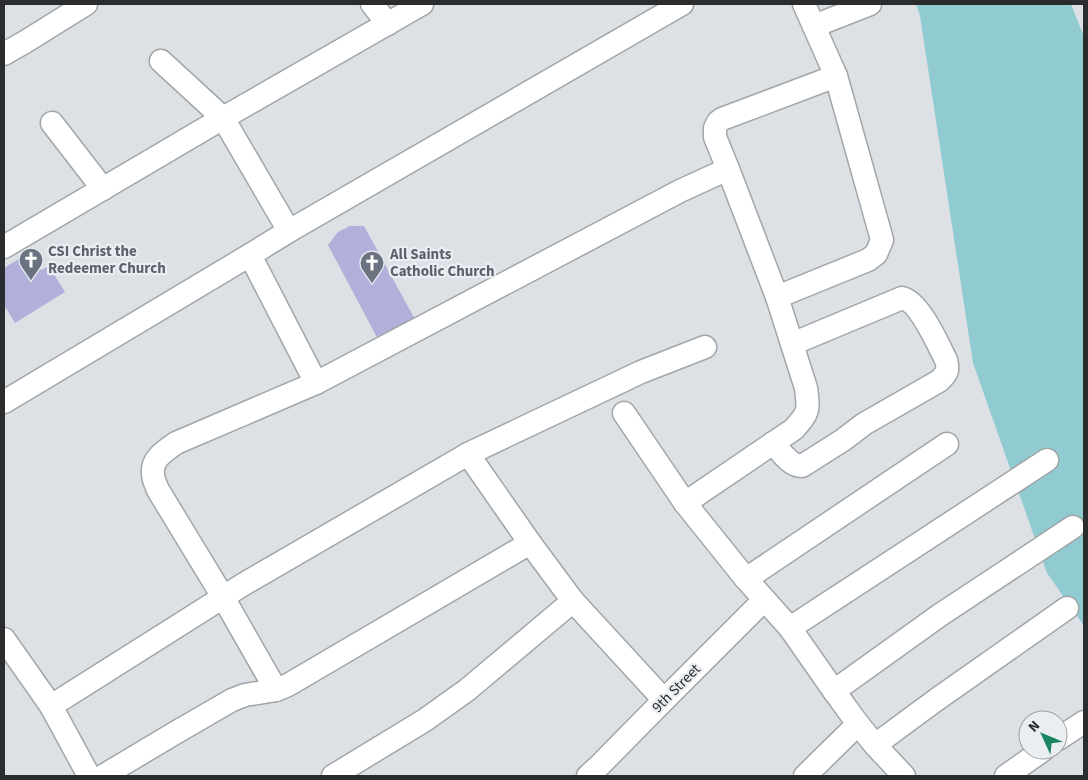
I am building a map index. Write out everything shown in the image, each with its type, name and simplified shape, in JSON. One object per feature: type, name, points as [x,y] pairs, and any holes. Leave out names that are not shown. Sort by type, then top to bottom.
[{"type":"street","points":[[4,54],[86,4]]},
{"type":"street","points":[[372,4],[388,24]]},
{"type":"street","points":[[4,247],[422,4]]},
{"type":"street","points":[[4,402],[289,231],[682,4]]},
{"type":"street","points":[[777,297],[868,260],[876,254],[882,240],[836,76],[804,4]]},
{"type":"street","points":[[814,26],[870,4]]},
{"type":"street","points":[[161,61],[223,118],[289,231]]},
{"type":"street","points":[[685,504],[794,429],[806,415],[808,402],[806,388],[777,297],[715,137],[714,128],[722,118],[836,76]]},
{"type":"street","points":[[52,123],[103,189]]},
{"type":"street","points":[[276,690],[223,597],[158,490],[152,475],[154,463],[160,454],[176,443],[316,383],[680,191],[728,169]]},
{"type":"street","points":[[250,255],[316,383]]},
{"type":"street","points":[[773,443],[790,462],[796,466],[802,466],[864,424],[939,381],[946,374],[948,368],[946,360],[919,310],[907,299],[902,298],[792,344]]},
{"type":"street","points":[[51,706],[223,597],[468,454],[641,372],[705,347]]},
{"type":"street","points":[[624,413],[685,504],[746,579],[790,628],[858,724],[904,776]]},
{"type":"street","points":[[746,579],[947,444]]},
{"type":"street","points":[[468,454],[572,601],[664,700]]},
{"type":"street","points":[[790,628],[1047,460]]},
{"type":"street","points":[[834,691],[940,615],[1073,527]]},
{"type":"street","points":[[103,776],[232,700],[245,695],[276,690],[288,685],[530,543]]},
{"type":"street","name":"9th Street","points":[[588,776],[764,600]]},
{"type":"street","points":[[333,776],[425,720],[467,690],[572,601]]},
{"type":"street","points":[[876,745],[936,700],[1067,608]]},
{"type":"street","points":[[4,638],[51,706],[89,776]]},
{"type":"street","points":[[1068,733],[1084,722]]},
{"type":"street","points":[[805,776],[858,724]]},
{"type":"street","points":[[1006,776],[1029,760]]},
{"type":"water","points":[[916,4],[1071,4],[1084,37],[1084,626],[1047,573],[973,363],[920,16]]},
{"type":"building","name":"All Saints Catholic Church","points":[[350,226],[364,226],[417,323],[380,343],[328,245],[338,232]]},
{"type":"building","name":"CSI Christ the Redeemer Church","points":[[30,252],[41,270],[49,266],[65,292],[15,323],[4,305],[4,268]]},
{"type":"place","name":"CSI Christ the Redeemer Church","points":[[31,281]]},
{"type":"place","name":"All Saints Catholic Church","points":[[372,284]]}]
